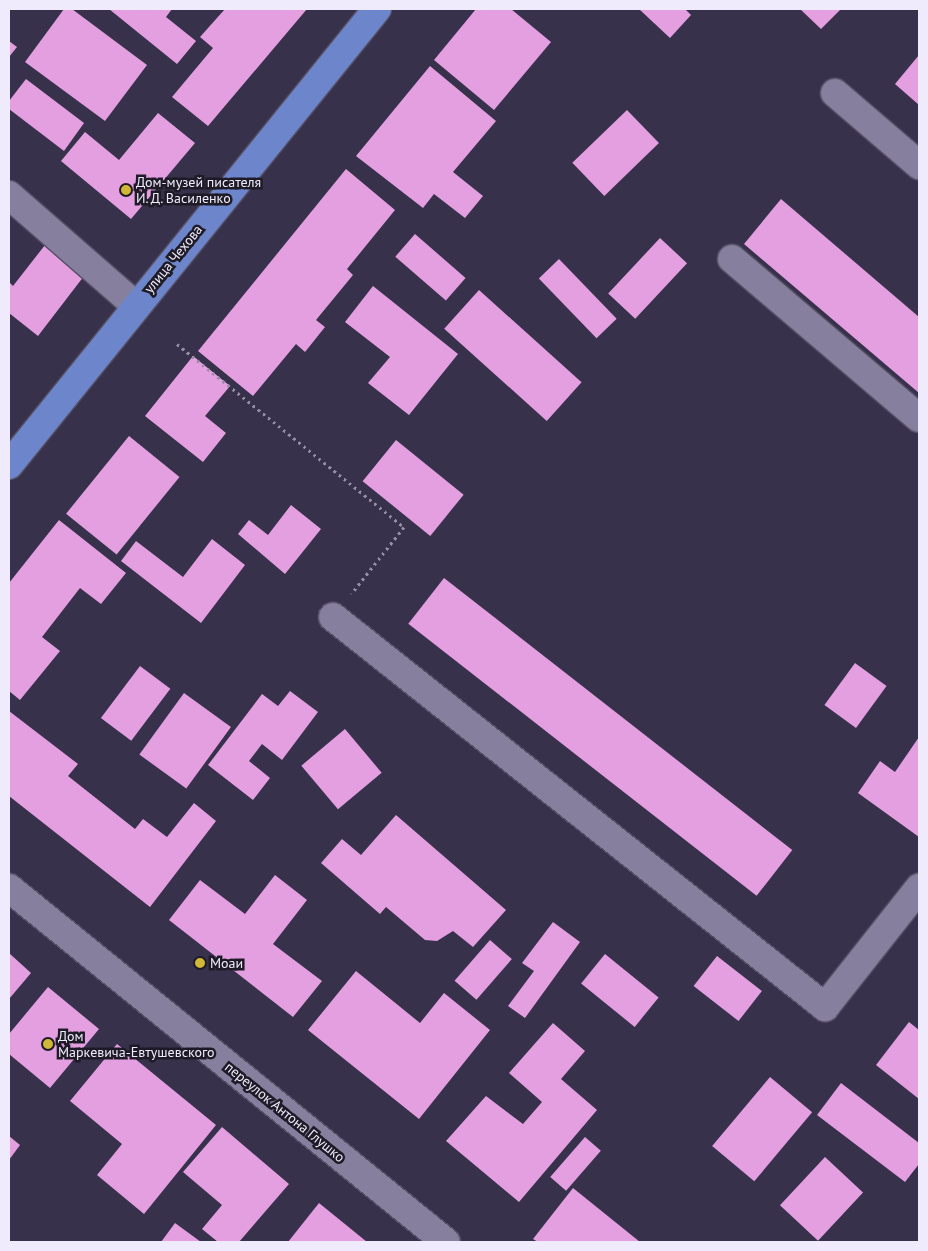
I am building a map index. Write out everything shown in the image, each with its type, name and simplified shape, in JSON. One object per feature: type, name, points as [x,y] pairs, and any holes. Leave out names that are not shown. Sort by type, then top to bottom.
[{"type":"main road","name":"улица Чехова","points":[[9,464],[135,305],[377,9]]},
{"type":"street","points":[[835,93],[919,165]]},
{"type":"street","points":[[9,195],[135,305]]},
{"type":"street","points":[[732,258],[919,418]]},
{"type":"street","points":[[333,616],[825,1007],[919,888]]},
{"type":"street","name":"переулок Антона Глушко","points":[[9,888],[446,1242]]},
{"type":"path","points":[[177,344],[404,527],[333,616]]},
{"type":"building","points":[[64,9],[72,9],[147,65],[105,121],[25,62]]},
{"type":"building","points":[[109,9],[172,9],[166,17],[196,41],[177,64]]},
{"type":"building","points":[[225,9],[307,9],[208,126],[172,97],[213,48],[200,37]]},
{"type":"building","points":[[476,9],[511,9],[551,42],[494,110],[434,60]]},
{"type":"building","points":[[639,9],[685,9],[691,15],[670,38]]},
{"type":"building","points":[[800,9],[841,9],[821,29]]},
{"type":"building","points":[[9,41],[17,47],[9,57]]},
{"type":"building","points":[[919,55],[919,105],[895,84]]},
{"type":"building","points":[[430,66],[496,121],[453,172],[483,196],[465,218],[434,194],[423,208],[356,156]]},
{"type":"building","points":[[26,79],[84,123],[64,151],[9,109],[9,101]]},
{"type":"building","points":[[627,110],[659,143],[604,196],[572,163]]},
{"type":"building","name":"Дом-музей писателя И. Д. Василенко","points":[[158,113],[195,143],[131,219],[61,161],[85,132],[119,160]]},
{"type":"building","points":[[346,169],[395,210],[347,269],[353,275],[316,320],[325,327],[305,352],[296,344],[253,396],[198,351]]},
{"type":"building","points":[[781,199],[919,317],[919,393],[744,244]]},
{"type":"building","points":[[415,234],[466,278],[446,301],[395,257]]},
{"type":"building","points":[[660,238],[687,263],[635,319],[608,294]]},
{"type":"building","points":[[45,245],[84,276],[38,336],[9,313],[9,282],[13,286]]},
{"type":"building","points":[[559,259],[617,319],[597,338],[539,278]]},
{"type":"building","points":[[373,286],[458,354],[409,415],[368,383],[390,357],[345,322]]},
{"type":"building","points":[[479,290],[582,382],[547,421],[444,329]]},
{"type":"building","points":[[193,356],[230,386],[205,416],[226,433],[203,462],[145,416]]},
{"type":"building","points":[[129,436],[180,477],[117,555],[66,514]]},
{"type":"building","points":[[396,440],[464,495],[430,536],[363,481]]},
{"type":"building","points":[[291,505],[321,529],[285,574],[238,534],[249,520],[268,535]]},
{"type":"building","points":[[59,520],[126,573],[101,604],[80,588],[42,637],[60,651],[20,700],[9,691],[9,583]]},
{"type":"building","points":[[212,539],[245,565],[201,623],[121,561],[136,541],[183,577]]},
{"type":"building","points":[[444,578],[792,850],[757,896],[408,624]]},
{"type":"building","points":[[855,663],[887,686],[856,728],[824,705]]},
{"type":"building","points":[[140,666],[170,689],[131,741],[101,718]]},
{"type":"building","points":[[290,691],[318,712],[282,760],[262,744],[249,761],[270,778],[253,800],[208,765],[262,694],[278,706]]},
{"type":"building","points":[[184,693],[231,727],[186,789],[139,754]]},
{"type":"building","points":[[9,711],[78,764],[68,776],[135,829],[143,819],[167,837],[194,803],[216,821],[150,907],[9,796]]},
{"type":"building","points":[[345,729],[382,773],[338,809],[301,766]]},
{"type":"building","points":[[919,737],[919,837],[858,793],[880,761],[895,772]]},
{"type":"building","points":[[396,815],[506,910],[473,947],[453,931],[437,941],[425,940],[386,907],[380,914],[321,863],[342,839],[361,855]]},
{"type":"building","points":[[275,875],[307,900],[273,944],[322,981],[293,1017],[169,920],[200,880],[245,914]]},
{"type":"building","points":[[553,922],[580,942],[525,1018],[508,1006],[534,971],[522,963]]},
{"type":"building","points":[[490,940],[512,959],[476,1000],[455,981]]},
{"type":"building","points":[[9,953],[31,973],[9,999]]},
{"type":"building","points":[[605,954],[659,997],[635,1027],[581,984]]},
{"type":"building","points":[[717,956],[762,991],[739,1021],[694,986]]},
{"type":"building","points":[[356,971],[420,1023],[444,993],[490,1030],[419,1119],[308,1030]]},
{"type":"building","name":"Дом Маркевича-Евтушевского","points":[[48,987],[99,1029],[50,1088],[9,1054],[9,1034]]},
{"type":"building","points":[[909,1022],[919,1030],[919,1099],[876,1065]]},
{"type":"building","points":[[553,1023],[585,1051],[561,1079],[597,1110],[519,1202],[446,1141],[486,1096],[523,1124],[542,1102],[509,1073]]},
{"type":"building","points":[[117,1044],[216,1125],[144,1214],[97,1175],[122,1144],[70,1101]]},
{"type":"building","points":[[770,1077],[812,1112],[754,1181],[712,1146]]},
{"type":"building","points":[[841,1083],[919,1143],[919,1164],[905,1182],[817,1115]]},
{"type":"building","points":[[222,1127],[289,1184],[239,1242],[218,1242],[202,1229],[222,1205],[183,1172]]},
{"type":"building","points":[[9,1136],[20,1145],[9,1160]]},
{"type":"building","points":[[585,1137],[601,1151],[566,1191],[550,1177]]},
{"type":"building","points":[[825,1157],[863,1192],[818,1241],[780,1205]]},
{"type":"building","points":[[573,1188],[640,1242],[538,1242],[533,1239]]},
{"type":"building","points":[[319,1203],[367,1242],[288,1242]]},
{"type":"building","points":[[175,1223],[201,1242],[161,1242]]},
{"type":"place","name":"Дом-музей писателя И. Д. Василенко","points":[[126,190]]},
{"type":"place","name":"Моаи","points":[[200,963]]},
{"type":"place","name":"Дом Маркевича-Евтушевского","points":[[48,1044]]}]
